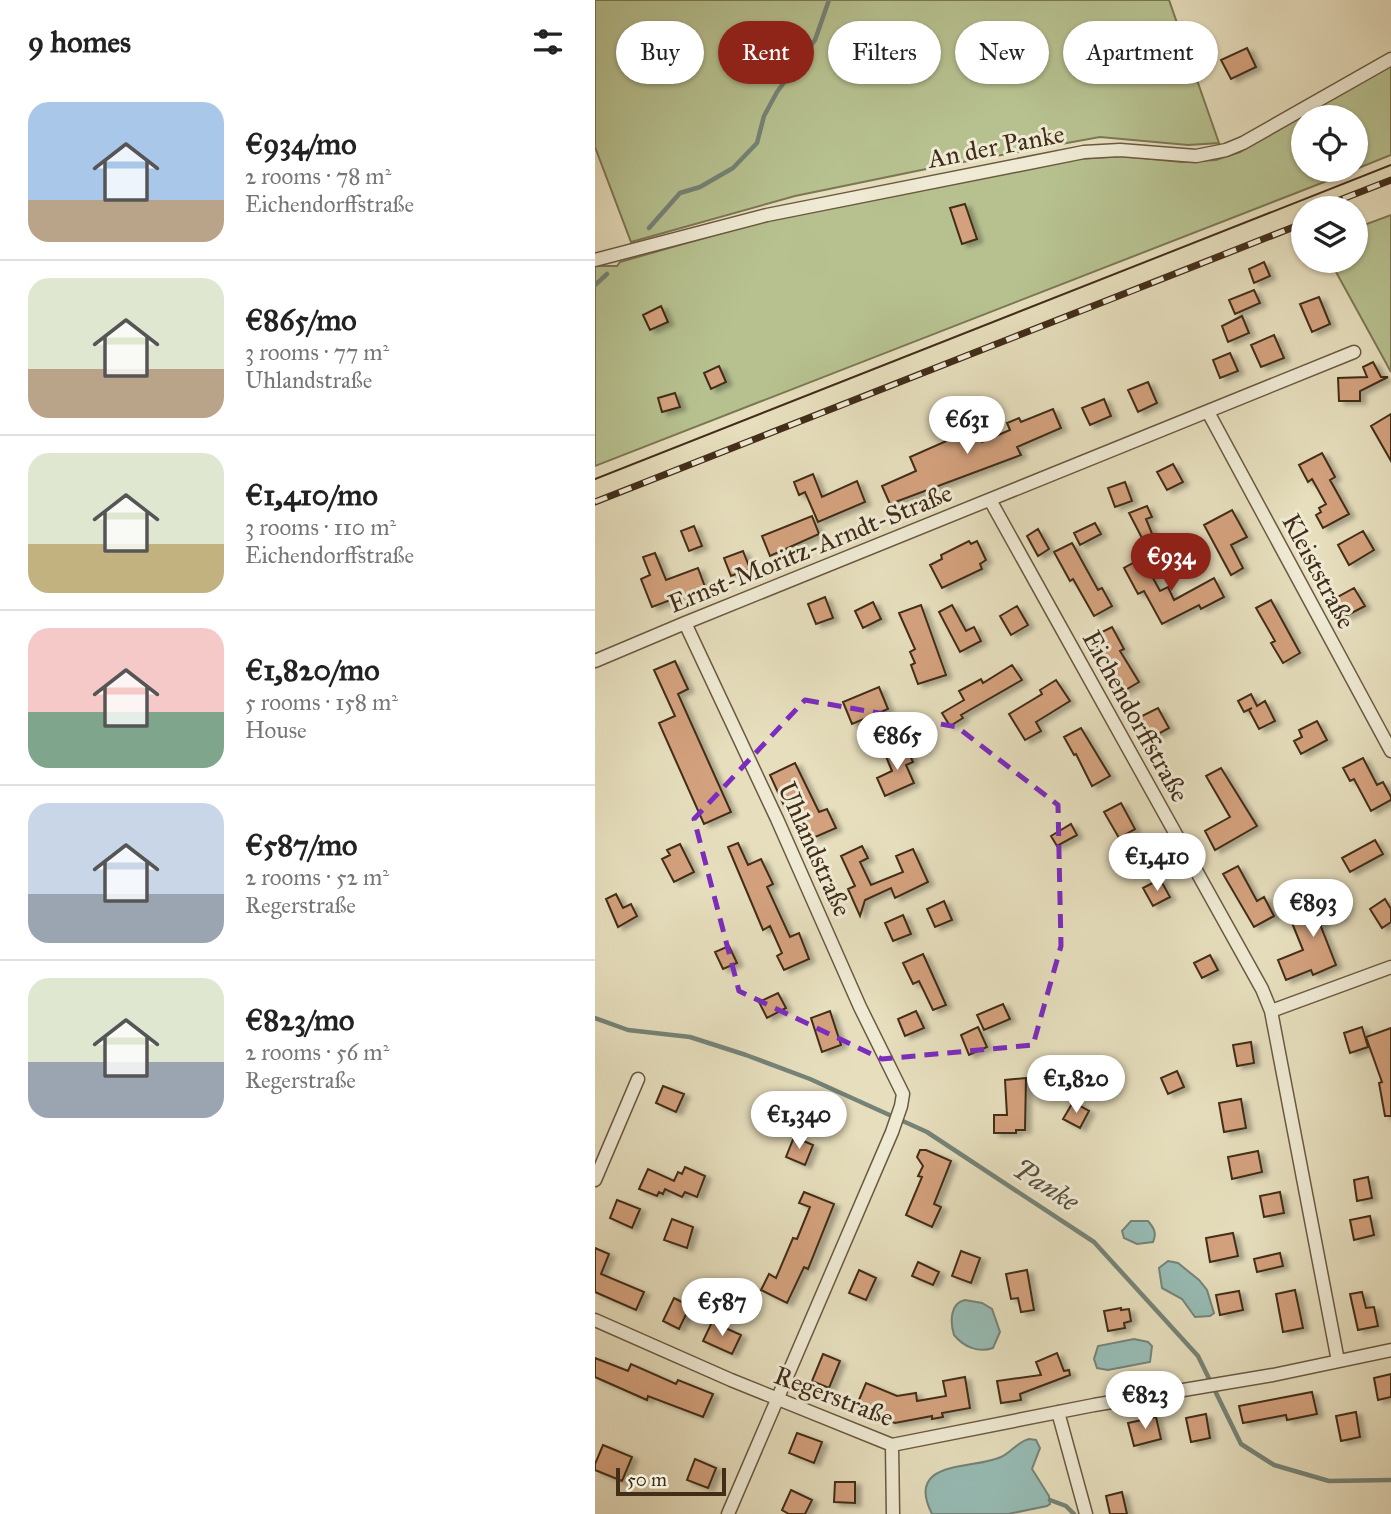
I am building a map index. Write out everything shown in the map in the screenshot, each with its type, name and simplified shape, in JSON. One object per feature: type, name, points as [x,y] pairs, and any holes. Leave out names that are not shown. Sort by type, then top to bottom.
[{"type":"street","name":"An der Panke","points":[[595,260],[618,256],[728,223],[1084,152],[1120,150],[1196,156],[1226,150],[1391,60]]},
{"type":"street","name":"Ernst-Moritz-Arndt-Straße","points":[[595,661],[1354,352]]},
{"type":"street","name":"Kleiststraße","points":[[1208,412],[1391,751]]},
{"type":"street","name":"Eichendorffstraße","points":[[990,500],[1262,989],[1271,1011],[1338,1361]]},
{"type":"street","name":"Uhlandstraße","points":[[685,623],[777,819],[902,1100],[892,1132],[776,1398]]},
{"type":"street","points":[[1271,1011],[1391,967]]},
{"type":"street","points":[[595,1180],[638,1079]]},
{"type":"street","name":"Regerstraße","points":[[595,1320],[892,1445],[1058,1412],[1273,1375],[1391,1350]]},
{"type":"street","points":[[728,1514],[776,1398]]},
{"type":"street","points":[[1058,1412],[1086,1514]]},
{"type":"street","points":[[892,1445],[893,1514]]},
{"type":"highlighted area","points":[[805,700],[957,727],[1058,805],[1061,946],[1033,1045],[882,1059],[739,991],[694,819]]},
{"type":"green space","points":[[595,0],[1169,0],[1176,21],[1063,21],[1063,84],[1198,84],[1219,143],[1188,145],[1100,137],[795,196],[631,242],[595,147]]},
{"type":"green space","points":[[1391,63],[1391,155],[1368,164],[1368,105],[1317,105]]},
{"type":"green space","points":[[1291,120],[1291,182],[1324,182],[595,466],[595,266],[617,266],[620,262],[767,220],[1078,159],[1123,156],[1182,162],[1216,160],[1240,152]]},
{"type":"green space","points":[[1391,215],[1391,372],[1337,273],[1368,273],[1368,224]]},
{"type":"water","points":[[1131,1221],[1148,1221],[1154,1231],[1153,1242],[1137,1244],[1124,1238],[1122,1231]]},
{"type":"water","points":[[1168,1261],[1178,1263],[1199,1280],[1207,1290],[1214,1313],[1210,1316],[1195,1317],[1182,1299],[1162,1288],[1159,1268]]},
{"type":"water","points":[[965,1300],[982,1303],[992,1309],[1000,1332],[993,1348],[972,1348],[954,1335],[954,1309]]},
{"type":"water","points":[[1134,1339],[1148,1342],[1152,1346],[1150,1362],[1108,1370],[1097,1368],[1094,1359],[1098,1346]]},
{"type":"water","points":[[1029,1439],[1036,1440],[1040,1448],[1032,1469],[1049,1496],[1050,1504],[1008,1514],[932,1514],[926,1496],[927,1484],[934,1475],[959,1466],[1001,1457]]},
{"type":"building","points":[[1247,48],[1256,67],[1231,79],[1221,60]]},
{"type":"building","points":[[965,204],[977,239],[962,244],[950,208]]},
{"type":"building","points":[[1264,262],[1270,276],[1254,283],[1249,269]]},
{"type":"building","points":[[1254,290],[1260,303],[1235,314],[1229,300]]},
{"type":"building","points":[[1319,297],[1330,324],[1312,332],[1300,304]]},
{"type":"building","points":[[661,306],[668,322],[650,330],[643,315]]},
{"type":"building","points":[[1242,316],[1249,333],[1228,342],[1222,326]]},
{"type":"building","points":[[1274,335],[1284,358],[1261,367],[1251,345]]},
{"type":"building","points":[[1230,353],[1238,371],[1220,378],[1213,360]]},
{"type":"building","points":[[1373,362],[1381,377],[1388,377],[1360,391],[1360,401],[1339,401],[1338,378],[1367,377],[1363,367]]},
{"type":"building","points":[[719,366],[726,382],[711,389],[704,373]]},
{"type":"building","points":[[1148,382],[1157,403],[1138,412],[1128,390]]},
{"type":"building","points":[[675,393],[680,407],[662,412],[658,398]]},
{"type":"building","points":[[1104,399],[1111,416],[1090,425],[1082,408]]},
{"type":"building","points":[[1053,409],[1061,428],[1017,447],[1021,455],[890,504],[882,486],[916,471],[910,457],[951,439],[945,425],[956,420],[966,444],[980,438],[982,442],[1010,430],[1007,423],[1019,418],[1021,422]]},
{"type":"building","points":[[1391,414],[1391,461],[1371,426]]},
{"type":"building","points":[[1322,453],[1335,477],[1330,480],[1349,514],[1323,528],[1316,515],[1321,512],[1319,508],[1326,504],[1312,479],[1308,482],[1299,465]]},
{"type":"building","points":[[1173,464],[1183,482],[1167,490],[1157,472]]},
{"type":"building","points":[[813,474],[822,497],[857,481],[865,502],[818,522],[805,492],[799,495],[794,482]]},
{"type":"building","points":[[1125,482],[1132,501],[1115,507],[1108,488]]},
{"type":"building","points":[[1147,506],[1152,517],[1146,519],[1153,536],[1143,540],[1129,513]]},
{"type":"building","points":[[1232,510],[1247,537],[1231,545],[1243,568],[1231,575],[1204,525]]},
{"type":"building","points":[[812,516],[819,534],[770,556],[762,536]]},
{"type":"building","points":[[1095,523],[1101,534],[1080,545],[1074,533]]},
{"type":"building","points":[[694,526],[702,546],[689,551],[681,531]]},
{"type":"building","points":[[1038,529],[1049,549],[1038,556],[1027,536]]},
{"type":"building","points":[[1363,531],[1374,550],[1349,565],[1338,545]]},
{"type":"building","points":[[969,541],[971,544],[977,541],[986,560],[980,564],[982,569],[942,588],[930,565],[942,559],[941,555]]},
{"type":"building","points":[[1072,543],[1098,590],[1102,588],[1112,606],[1094,616],[1054,552]]},
{"type":"building","points":[[743,551],[750,569],[731,576],[724,558]]},
{"type":"building","points":[[655,553],[666,580],[698,568],[705,587],[652,607],[641,579],[650,575],[643,557]]},
{"type":"building","points":[[1142,558],[1160,591],[1168,587],[1174,600],[1214,578],[1224,597],[1201,609],[1199,605],[1162,624],[1144,591],[1138,594],[1124,568]]},
{"type":"building","points":[[1354,588],[1365,606],[1346,616],[1336,598]]},
{"type":"building","points":[[825,597],[833,618],[816,624],[808,604]]},
{"type":"building","points":[[1271,600],[1300,653],[1283,663],[1271,643],[1275,641],[1256,608]]},
{"type":"building","points":[[873,602],[881,619],[863,628],[855,611]]},
{"type":"building","points":[[921,605],[946,675],[918,684],[911,665],[915,663],[910,652],[915,649],[899,613]]},
{"type":"building","points":[[952,605],[966,631],[974,627],[981,641],[960,652],[939,612]]},
{"type":"building","points":[[1017,606],[1028,625],[1011,635],[1000,616]]},
{"type":"building","points":[[1112,627],[1124,649],[1120,651],[1139,682],[1122,692],[1092,637]]},
{"type":"building","points":[[675,661],[688,689],[678,694],[731,812],[704,824],[659,723],[675,716],[654,670]]},
{"type":"building","points":[[1012,665],[1022,680],[961,715],[963,718],[950,726],[942,713],[964,700],[959,691],[981,679],[983,683]]},
{"type":"building","points":[[1056,680],[1070,701],[1036,722],[1041,731],[1025,740],[1009,714],[1042,694],[1040,690]]},
{"type":"building","points":[[879,687],[888,709],[852,724],[843,702]]},
{"type":"building","points":[[1251,694],[1257,706],[1265,701],[1275,721],[1259,729],[1249,710],[1252,708],[1244,712],[1238,701]]},
{"type":"building","points":[[1158,708],[1169,728],[1149,739],[1138,718]]},
{"type":"building","points":[[1317,721],[1327,740],[1301,754],[1294,741],[1302,737],[1299,730]]},
{"type":"building","points":[[1081,728],[1110,776],[1092,786],[1064,737]]},
{"type":"building","points":[[905,745],[913,762],[906,765],[914,783],[885,796],[877,778],[892,771],[885,754]]},
{"type":"building","points":[[1363,758],[1377,785],[1383,782],[1391,797],[1391,800],[1371,811],[1354,779],[1350,781],[1343,768]]},
{"type":"building","points":[[795,763],[819,812],[827,809],[836,828],[813,838],[798,805],[786,810],[770,775]]},
{"type":"building","points":[[1221,768],[1257,826],[1215,850],[1205,831],[1230,817],[1206,776]]},
{"type":"building","points":[[1121,803],[1135,829],[1119,838],[1104,812]]},
{"type":"building","points":[[1071,824],[1077,835],[1057,846],[1051,836]]},
{"type":"building","points":[[1375,840],[1383,854],[1350,872],[1342,858]]},
{"type":"building","points":[[738,843],[748,865],[761,859],[773,884],[767,887],[790,937],[799,933],[809,959],[784,970],[777,956],[782,953],[770,926],[763,930],[728,847]]},
{"type":"building","points":[[680,844],[694,872],[674,882],[662,859],[670,855],[667,850]]},
{"type":"building","points":[[862,846],[868,858],[860,862],[871,885],[903,872],[896,856],[913,849],[928,882],[895,898],[891,888],[865,900],[860,916],[848,889],[855,886],[841,856]]},
{"type":"building","points":[[1238,866],[1257,901],[1264,897],[1274,916],[1254,927],[1223,874]]},
{"type":"building","points":[[1160,879],[1170,897],[1153,906],[1143,888]]},
{"type":"building","points":[[1339,891],[1345,905],[1345,909],[1340,911],[1342,916],[1320,924],[1336,965],[1313,975],[1311,970],[1286,980],[1278,960],[1303,950],[1290,918],[1321,906],[1318,899]]},
{"type":"building","points":[[616,894],[623,908],[631,904],[637,916],[618,927],[606,899]]},
{"type":"building","points":[[1385,899],[1391,909],[1391,922],[1382,928],[1370,909]]},
{"type":"building","points":[[944,901],[952,920],[935,927],[927,909]]},
{"type":"building","points":[[903,915],[911,934],[893,941],[885,923]]},
{"type":"building","points":[[729,946],[737,963],[723,969],[715,952]]},
{"type":"building","points":[[923,954],[946,1005],[933,1010],[919,981],[913,984],[903,963]]},
{"type":"building","points":[[1210,955],[1218,970],[1202,978],[1194,963]]},
{"type":"building","points":[[778,993],[786,1008],[767,1018],[759,1002]]},
{"type":"building","points":[[1003,1004],[1010,1019],[984,1030],[977,1015]]},
{"type":"building","points":[[830,1011],[841,1045],[822,1052],[811,1018]]},
{"type":"building","points":[[916,1011],[924,1028],[905,1036],[898,1019]]},
{"type":"building","points":[[978,1027],[987,1047],[969,1055],[961,1035]]},
{"type":"building","points":[[1362,1027],[1368,1047],[1350,1053],[1344,1033]]},
{"type":"building","points":[[1391,1028],[1391,1116],[1385,1116],[1379,1083],[1382,1082],[1366,1037]]},
{"type":"building","points":[[1251,1042],[1254,1063],[1237,1066],[1233,1045]]},
{"type":"building","points":[[1177,1071],[1184,1087],[1168,1094],[1161,1078]]},
{"type":"building","points":[[1026,1078],[1025,1130],[1016,1130],[1016,1133],[994,1133],[994,1115],[1007,1115],[1005,1080]]},
{"type":"building","points":[[663,1086],[684,1094],[676,1112],[656,1103]]},
{"type":"building","points":[[1241,1099],[1246,1128],[1224,1132],[1219,1103]]},
{"type":"building","points":[[1073,1102],[1089,1111],[1080,1128],[1063,1119]]},
{"type":"building","points":[[794,1137],[813,1145],[805,1165],[786,1157]]},
{"type":"building","points":[[920,1150],[951,1161],[934,1204],[941,1207],[932,1227],[906,1215],[922,1177],[918,1176],[923,1166],[917,1157]]},
{"type":"building","points":[[1258,1151],[1262,1172],[1232,1179],[1228,1157]]},
{"type":"building","points":[[685,1167],[705,1176],[697,1197],[685,1192],[682,1197],[665,1189],[663,1194],[659,1192],[657,1196],[639,1189],[648,1169],[674,1181],[678,1172],[682,1174]]},
{"type":"building","points":[[1368,1177],[1372,1198],[1357,1201],[1354,1180]]},
{"type":"building","points":[[804,1192],[834,1204],[808,1269],[804,1267],[787,1303],[761,1290],[769,1274],[776,1278],[793,1238],[797,1239],[810,1207],[799,1203]]},
{"type":"building","points":[[1280,1192],[1284,1213],[1264,1217],[1260,1196]]},
{"type":"building","points":[[617,1200],[640,1209],[632,1228],[610,1218]]},
{"type":"building","points":[[1370,1216],[1374,1235],[1354,1240],[1350,1220]]},
{"type":"building","points":[[672,1219],[693,1227],[687,1248],[664,1240]]},
{"type":"building","points":[[1233,1233],[1238,1256],[1210,1262],[1206,1238]]},
{"type":"building","points":[[595,1248],[609,1254],[601,1274],[644,1292],[636,1310],[595,1292]]},
{"type":"building","points":[[961,1251],[980,1258],[971,1283],[952,1276]]},
{"type":"building","points":[[1280,1253],[1283,1266],[1257,1272],[1254,1259]]},
{"type":"building","points":[[918,1262],[939,1272],[933,1285],[912,1276]]},
{"type":"building","points":[[859,1270],[876,1278],[866,1300],[849,1293]]},
{"type":"building","points":[[1027,1270],[1034,1310],[1021,1312],[1018,1298],[1011,1299],[1006,1274]]},
{"type":"building","points":[[1295,1290],[1303,1328],[1283,1332],[1276,1294]]},
{"type":"building","points":[[1239,1291],[1243,1310],[1220,1315],[1216,1295]]},
{"type":"building","points":[[1362,1292],[1366,1308],[1374,1307],[1378,1326],[1358,1330],[1350,1294]]},
{"type":"building","points":[[674,1298],[690,1306],[679,1329],[663,1321]]},
{"type":"building","points":[[1129,1309],[1131,1321],[1124,1323],[1125,1328],[1108,1331],[1104,1311]]},
{"type":"building","points":[[712,1322],[741,1335],[732,1354],[703,1341]]},
{"type":"building","points":[[1057,1353],[1064,1371],[1069,1370],[1070,1375],[1020,1394],[1021,1400],[1001,1403],[997,1381],[1041,1375],[1036,1362]]},
{"type":"building","points":[[823,1354],[840,1361],[829,1388],[812,1381]]},
{"type":"building","points":[[595,1358],[628,1371],[631,1364],[676,1384],[678,1380],[713,1394],[703,1417],[648,1396],[647,1400],[595,1377]]},
{"type":"building","points":[[1391,1374],[1391,1397],[1378,1400],[1374,1378]]},
{"type":"building","points":[[965,1377],[970,1408],[942,1413],[943,1417],[932,1419],[932,1416],[895,1423],[856,1407],[866,1383],[897,1396],[916,1393],[917,1401],[946,1396],[943,1381]]},
{"type":"building","points":[[1312,1392],[1317,1414],[1287,1420],[1286,1415],[1243,1423],[1239,1406]]},
{"type":"building","points":[[1356,1412],[1360,1437],[1341,1441],[1336,1416]]},
{"type":"building","points":[[1206,1414],[1210,1438],[1191,1442],[1186,1418]]},
{"type":"building","points":[[1156,1417],[1161,1439],[1134,1446],[1128,1423]]},
{"type":"building","points":[[797,1433],[822,1442],[814,1463],[789,1453]]},
{"type":"building","points":[[603,1445],[632,1457],[622,1481],[595,1470]]},
{"type":"building","points":[[695,1459],[716,1468],[708,1488],[687,1480]]},
{"type":"building","points":[[835,1482],[855,1482],[855,1503],[834,1502]]},
{"type":"building","points":[[791,1490],[812,1500],[805,1514],[789,1514],[782,1510]]},
{"type":"building","points":[[1122,1492],[1127,1514],[1110,1514],[1106,1496]]},
{"type":"waterway","points":[[649,228],[680,193],[700,187],[733,168],[757,143],[764,116],[777,92],[815,40],[829,0]]},
{"type":"waterway","points":[[595,285],[607,274]]},
{"type":"waterway","name":"Panke","points":[[595,1018],[628,1030],[690,1037],[746,1055],[810,1079],[927,1132],[1094,1242],[1198,1356],[1241,1444],[1274,1465],[1329,1481],[1391,1480]]},
{"type":"waterway","points":[[1050,1500],[1066,1506],[1074,1514]]},
{"type":"tram line","points":[[595,479],[1391,165]]},
{"type":"railway","points":[[1350,196],[1391,180]]},
{"type":"railway","points":[[595,502],[1291,228]]}]
